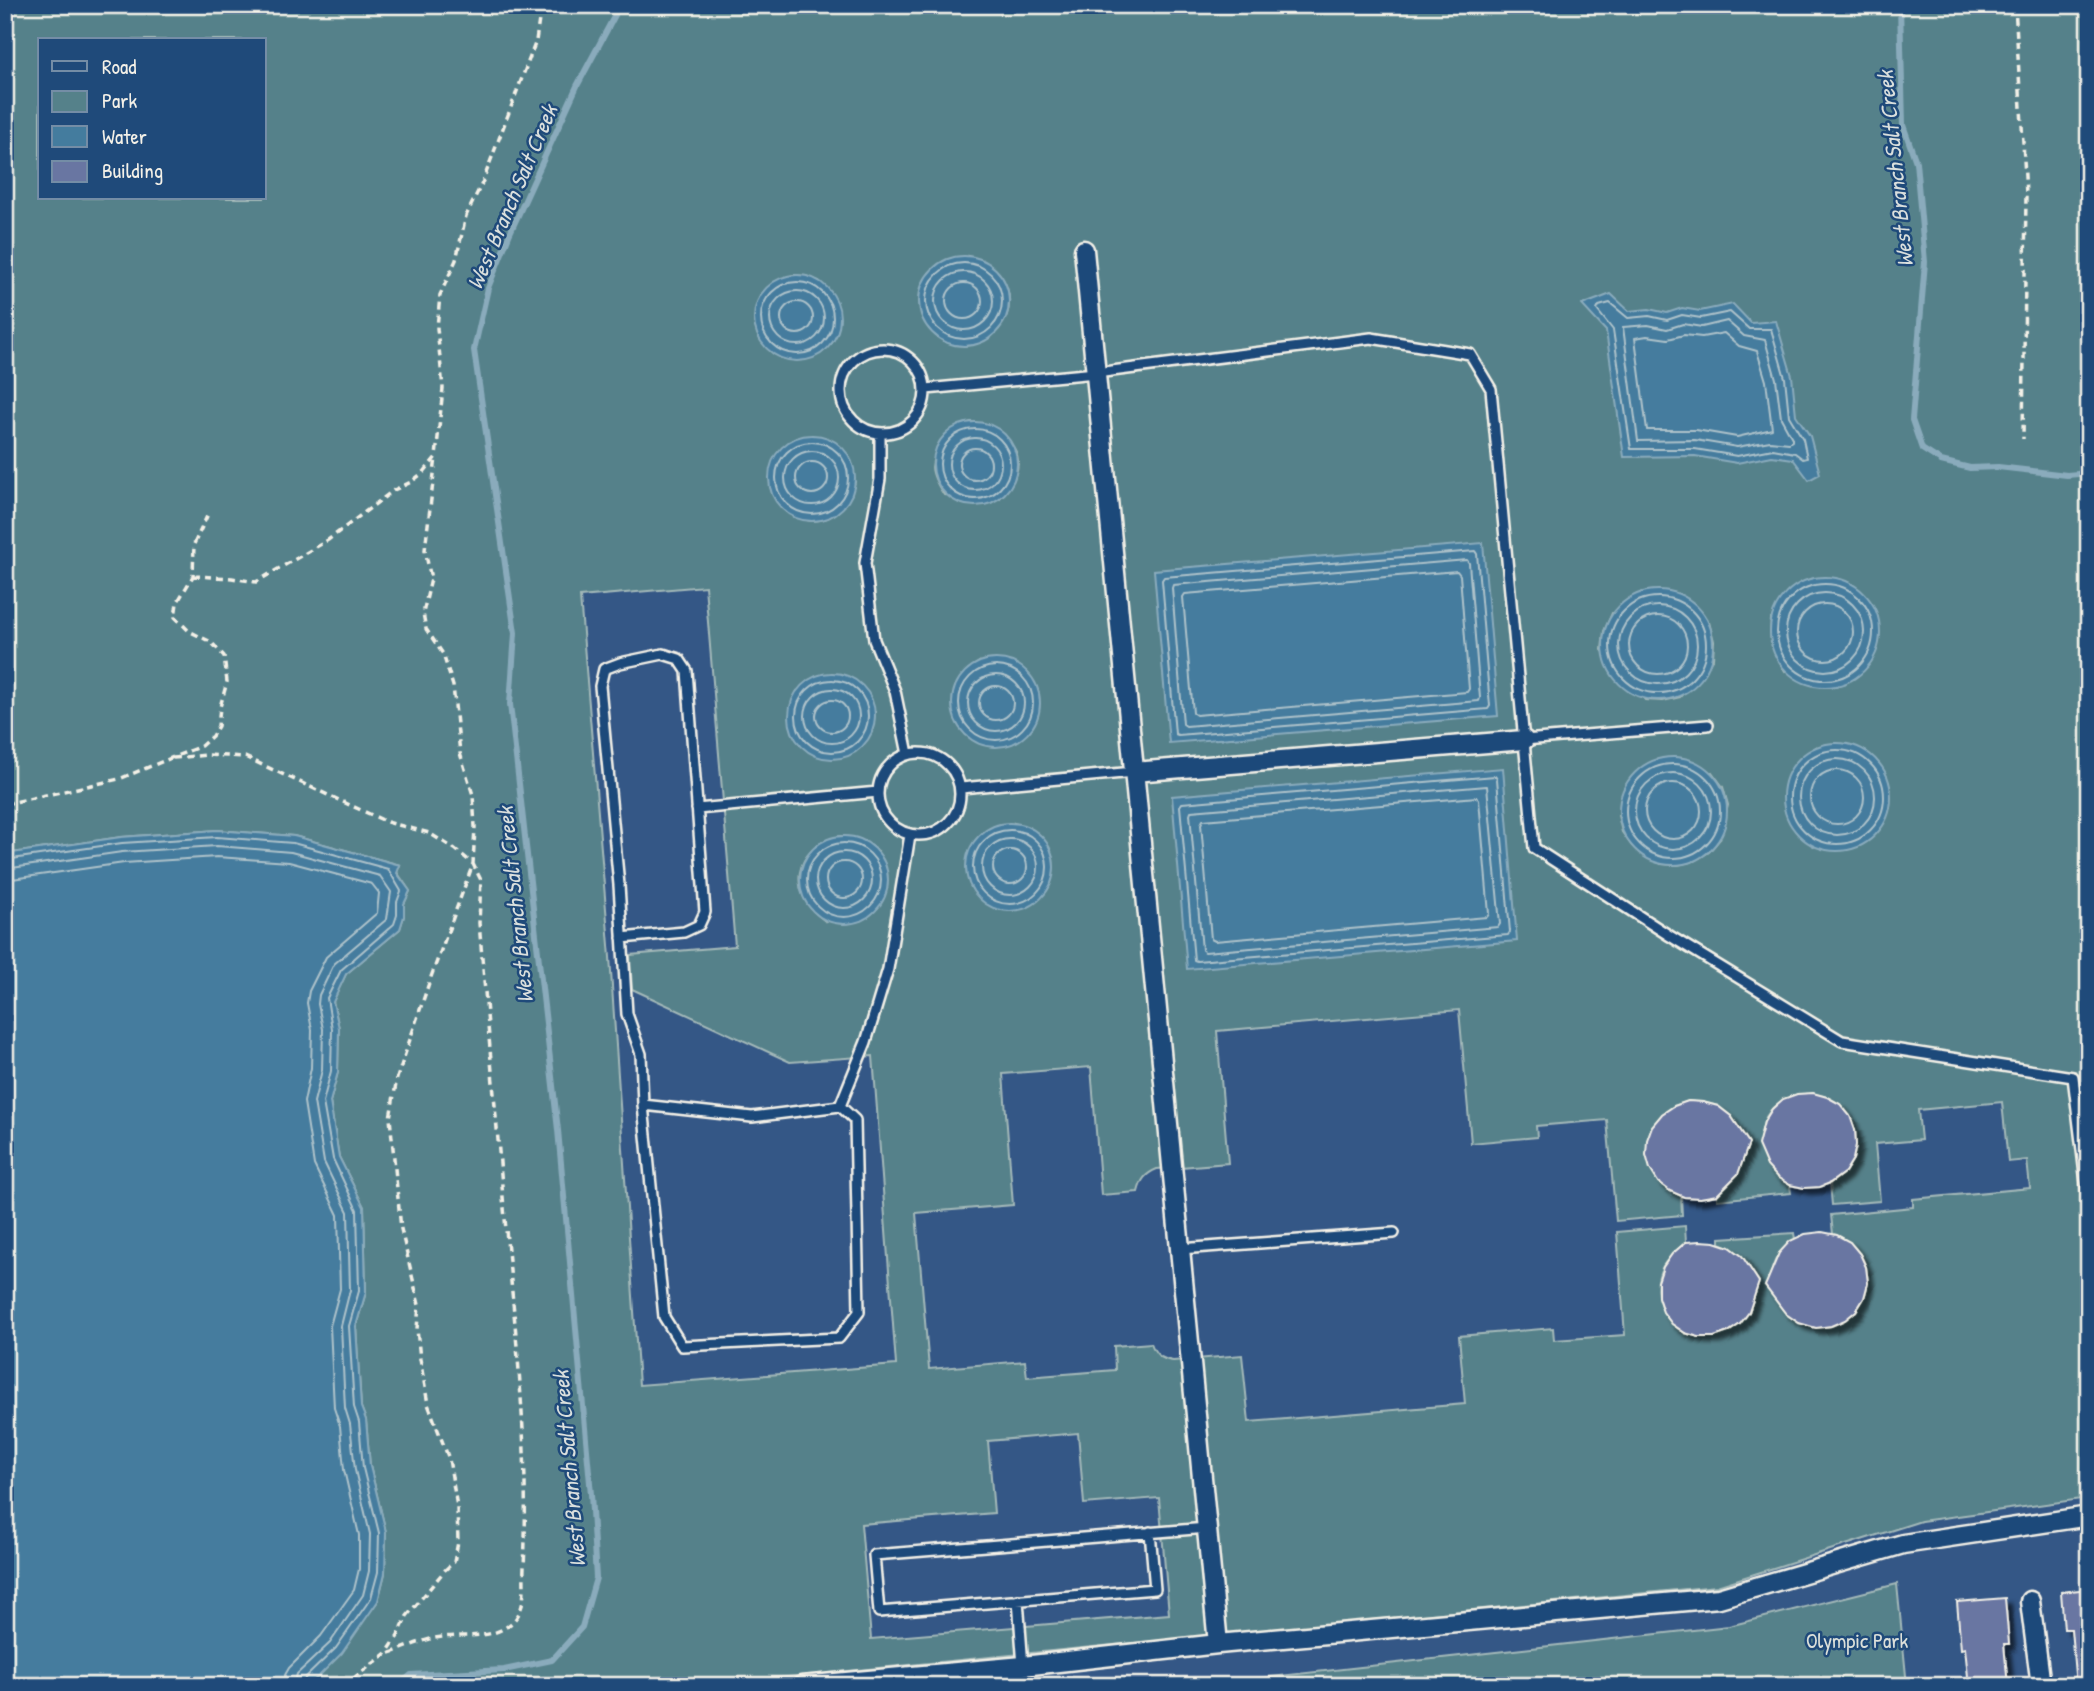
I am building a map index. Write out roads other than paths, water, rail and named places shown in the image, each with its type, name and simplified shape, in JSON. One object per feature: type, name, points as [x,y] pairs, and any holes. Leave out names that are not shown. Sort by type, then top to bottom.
[{"type":"street","points":[[1084,250],[1218,1644]]},
{"type":"street","points":[[1134,772],[1524,740]]},
{"type":"street","points":[[802,1686],[1719,1598],[1903,1544],[2089,1516]]},
{"type":"street","points":[[2030,1601],[2041,1686]]},
{"type":"lane","points":[[926,388],[1096,373],[1371,338],[1470,354],[1491,389],[1534,848],[1842,1041],[2073,1077],[2089,1207]]},
{"type":"lane","points":[[876,349],[890,349],[915,362],[926,388],[924,403],[918,416],[907,426],[894,432],[880,433],[867,430],[855,422],[842,399],[842,386],[845,373],[853,362],[876,349]]},
{"type":"lane","points":[[880,433],[880,479],[865,563],[874,640],[895,691],[908,754]]},
{"type":"lane","points":[[622,938],[684,932],[699,925],[705,912],[687,671],[679,659],[663,654],[604,669],[600,686],[627,1014],[641,1054],[643,1105],[664,1317],[682,1346],[839,1338],[859,1312],[855,1120],[840,1106]]},
{"type":"lane","points":[[1524,740],[1708,725]]},
{"type":"lane","points":[[922,752],[936,756],[952,769],[961,788],[956,814],[947,825],[936,832],[910,835],[887,821],[880,810],[878,783],[895,760],[908,754],[922,752]]},
{"type":"lane","points":[[961,788],[1134,772]]},
{"type":"lane","points":[[697,809],[878,792]]},
{"type":"lane","points":[[840,1106],[866,1042],[888,969],[910,835]]},
{"type":"lane","points":[[643,1105],[752,1117],[840,1106]]},
{"type":"lane","points":[[1180,1249],[1394,1233]]},
{"type":"lane","points":[[1150,1532],[1155,1589],[879,1612],[874,1555],[1150,1532],[1207,1528]]},
{"type":"lane","points":[[1018,1601],[1023,1666]]},
{"type":"water","points":[[964,256],[981,260],[996,269],[1005,284],[1009,301],[1005,318],[996,333],[981,342],[964,346],[947,342],[932,333],[923,318],[919,301],[923,284],[932,269],[947,260]]},
{"type":"water","points":[[797,275],[813,279],[827,288],[836,302],[840,318],[836,334],[827,348],[813,357],[797,361],[781,357],[767,348],[758,334],[754,318],[758,302],[767,288],[781,279]]},
{"type":"water","points":[[1611,294],[1629,311],[1649,309],[1667,313],[1682,308],[1700,311],[1733,304],[1751,323],[1776,321],[1792,376],[1796,415],[1810,436],[1820,474],[1809,480],[1793,459],[1772,456],[1737,463],[1695,456],[1624,457],[1606,331],[1582,305]]},
{"type":"water","points":[[975,422],[991,425],[1005,434],[1014,448],[1017,464],[1014,480],[1005,494],[991,503],[975,506],[959,503],[945,494],[936,480],[933,464],[936,448],[945,434],[959,425]]},
{"type":"water","points":[[812,435],[836,442],[848,454],[855,478],[848,502],[836,514],[812,521],[788,514],[776,502],[769,478],[776,454],[788,442]]},
{"type":"water","points":[[1483,543],[1498,716],[1169,743],[1154,570]]},
{"type":"water","points":[[1825,577],[1846,581],[1864,593],[1876,611],[1880,632],[1876,653],[1864,671],[1846,683],[1825,687],[1804,683],[1786,671],[1774,653],[1770,632],[1774,611],[1786,593],[1804,581]]},
{"type":"water","points":[[1658,590],[1679,594],[1697,606],[1709,624],[1713,645],[1709,666],[1697,684],[1679,696],[1658,700],[1637,696],[1619,684],[1607,666],[1603,645],[1607,624],[1619,606],[1637,594]]},
{"type":"water","points":[[996,659],[1013,662],[1027,672],[1037,686],[1040,703],[1037,720],[1027,734],[1013,744],[996,747],[979,744],[965,734],[955,720],[952,703],[955,686],[965,672],[979,662]]},
{"type":"water","points":[[832,673],[848,677],[862,686],[871,700],[875,716],[871,732],[862,746],[848,755],[832,759],[816,755],[802,746],[793,732],[789,716],[793,700],[802,686],[816,677]]},
{"type":"water","points":[[1837,743],[1858,747],[1875,759],[1887,776],[1891,797],[1887,818],[1875,835],[1858,847],[1837,851],[1816,847],[1799,835],[1787,818],[1783,797],[1787,776],[1799,759],[1816,747]]},
{"type":"water","points":[[1673,757],[1694,761],[1711,773],[1723,790],[1727,811],[1723,832],[1711,849],[1694,861],[1673,865],[1652,861],[1635,849],[1623,832],[1619,811],[1623,790],[1635,773],[1652,761]]},
{"type":"water","points":[[1503,768],[1517,941],[1187,969],[1172,796]]},
{"type":"water","points":[[1010,823],[1027,827],[1041,836],[1050,850],[1054,867],[1050,884],[1041,898],[1027,907],[1010,911],[993,907],[979,898],[970,884],[966,867],[970,850],[979,836],[993,827]]},
{"type":"water","points":[[217,830],[294,836],[400,865],[397,873],[410,891],[404,904],[400,929],[346,974],[333,1002],[339,1028],[338,1072],[330,1102],[339,1157],[364,1207],[366,1292],[356,1326],[361,1407],[366,1420],[370,1466],[386,1532],[385,1573],[378,1601],[342,1653],[306,1686],[5,1686],[5,854],[121,837]]},
{"type":"water","points":[[844,836],[869,843],[881,855],[888,880],[881,905],[869,917],[844,924],[819,917],[807,905],[800,880],[807,855],[819,843]]},
{"type":"waterway","name":"West Branch Salt Creek","points":[[398,1686],[411,1675],[504,1670],[552,1660],[582,1627],[596,1578],[591,1494],[558,1130],[510,704],[515,633],[474,350],[488,288],[510,233],[577,86],[618,5]]},
{"type":"waterway","name":"West Branch Salt Creek","points":[[1900,5],[1903,125],[1916,162],[1925,262],[1912,420],[1922,449],[1941,461],[1970,468],[1998,467],[2067,475],[2089,473]]},
{"type":"park label","name":"Olympic Park","points":[[1857,1641]]}]
